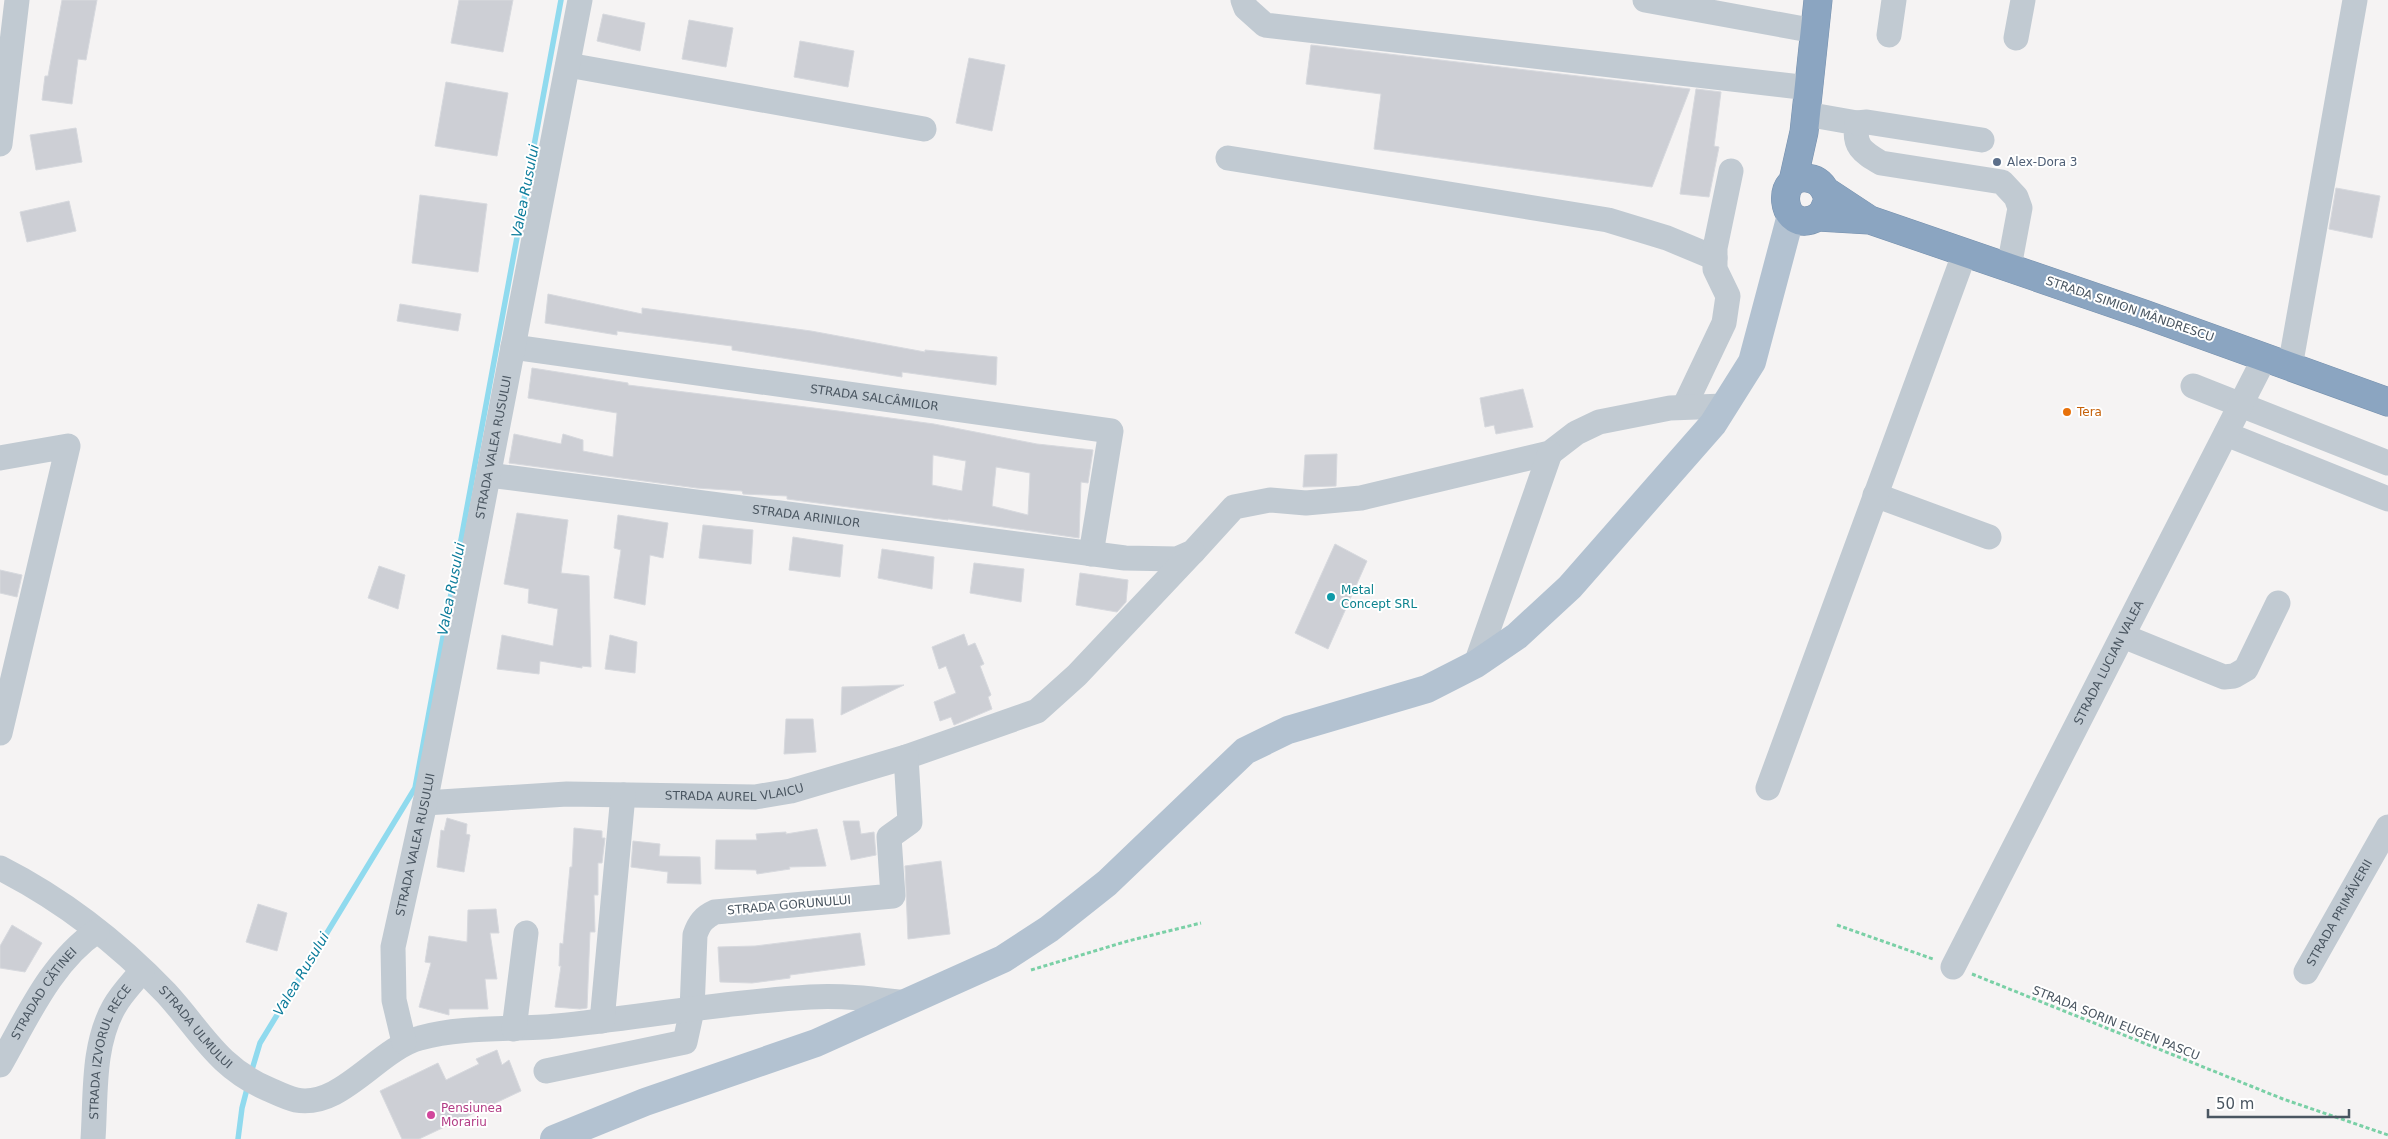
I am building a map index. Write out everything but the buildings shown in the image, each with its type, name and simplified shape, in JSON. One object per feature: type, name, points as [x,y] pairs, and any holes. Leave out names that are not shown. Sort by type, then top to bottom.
[{"type":"highway","points":[[1810,184],[1787,189],[1785,202],[1805,218],[1826,207],[1828,200],[1810,184],[1806,111],[1818,0]]},
{"type":"highway","name":"STRADA SIMION MÂNDRESCU","points":[[1810,184],[1870,220],[2388,402]]},
{"type":"highway","name":"STRADA SIMION MÂNDRESCU","points":[[1805,218],[1870,220]]},
{"type":"main road","points":[[554,1139],[646,1102],[816,1043],[1003,959],[1049,930],[1107,883],[1245,751],[1288,730],[1427,689],[1476,664],[1517,636],[1570,587],[1713,424],[1752,362],[1783,248],[1805,218]]},
{"type":"street","points":[[0,144],[18,0]]},
{"type":"street","name":"STRADA VALEA RUSULUI","points":[[404,1042],[394,1000],[393,947],[425,804],[580,0]]},
{"type":"street","points":[[1243,0],[1246,8],[1265,25],[1806,111],[1857,123],[1867,122],[1982,140]]},
{"type":"street","points":[[1645,0],[1815,31]]},
{"type":"street","points":[[1888,35],[1894,0]]},
{"type":"street","points":[[2016,38],[2023,0]]},
{"type":"street","points":[[2290,367],[2355,0]]},
{"type":"street","points":[[568,65],[924,129]]},
{"type":"street","points":[[1857,123],[1855,136],[1860,148],[1868,156],[1881,164],[2002,182],[2010,189],[2016,197],[2020,208],[2008,267]]},
{"type":"street","points":[[1228,158],[1608,220],[1667,238],[1715,258]]},
{"type":"street","points":[[1684,407],[1724,324],[1728,296],[1715,269],[1715,248],[1731,171]]},
{"type":"street","points":[[1768,788],[1965,252]]},
{"type":"street","name":"STRADA SALCÂMILOR","points":[[513,347],[1111,431],[1092,554]]},
{"type":"street","name":"STRADA LUCIAN VALEA","points":[[1953,967],[2265,358]]},
{"type":"street","points":[[2193,386],[2388,463]]},
{"type":"street","points":[[1476,664],[1550,453],[1576,433],[1599,422],[1651,411],[1684,407],[1724,406]]},
{"type":"street","points":[[2226,434],[2388,499]]},
{"type":"street","points":[[0,458],[68,446],[0,733]]},
{"type":"street","name":"STRADA AUREL VLAICU","points":[[425,804],[567,794],[756,797],[791,791],[906,757],[1037,711],[1077,674],[1234,507],[1270,500],[1306,503],[1361,498],[1550,453]]},
{"type":"street","name":"STRADA ARINILOR","points":[[489,475],[1125,558],[1177,558],[1193,552]]},
{"type":"street","points":[[1875,495],[1989,537]]},
{"type":"street","points":[[2123,636],[2224,677],[2234,676],[2246,670],[2278,603]]},
{"type":"street","name":"STRADA GORUNULUI","points":[[692,1010],[695,935],[698,924],[705,917],[716,912],[893,896],[889,837],[897,829],[910,822],[906,757]]},
{"type":"street","points":[[602,1021],[623,795]]},
{"type":"street","name":"STRADA PRIMĂVERII","points":[[2306,972],[2388,827]]},
{"type":"street","name":"STRADA ULMULUI","points":[[0,868],[67,907],[97,931],[166,993],[213,1052],[250,1080],[298,1100],[314,1100],[336,1093],[404,1042]]},
{"type":"street","name":"STRADAD CĂTINEI","points":[[0,1065],[60,965],[79,943],[97,931]]},
{"type":"street","points":[[514,1029],[526,933]]},
{"type":"street","name":"STRADA IZVORUL RECE","points":[[93,1139],[98,1054],[104,1032],[114,1007],[142,971]]},
{"type":"street","points":[[404,1042],[434,1034],[602,1021],[812,997],[862,998],[906,1003]]},
{"type":"street","points":[[546,1071],[685,1042],[692,1010]]},
{"type":"path","points":[[1003,959],[1022,969],[1044,967],[1128,941],[1201,923]]},
{"type":"path","name":"STRADA SORIN EUGEN PASCU","points":[[1837,925],[1953,967],[2283,1099],[2388,1135]]},
{"type":"waterway","name":"Valea Rusului","points":[[251,1073],[260,1043],[415,788],[561,0]]},
{"type":"waterway","name":"Valea Rusului","points":[[238,1139],[242,1108],[248,1085]]},
{"type":"place","name":"Alex-Dora 3","points":[[1997,162]]},
{"type":"place","name":"Tera","points":[[2067,412]]},
{"type":"place","name":"Metal Concept SRL","points":[[1331,597]]},
{"type":"place","name":"Pensiunea Morariu","points":[[431,1115]]}]
